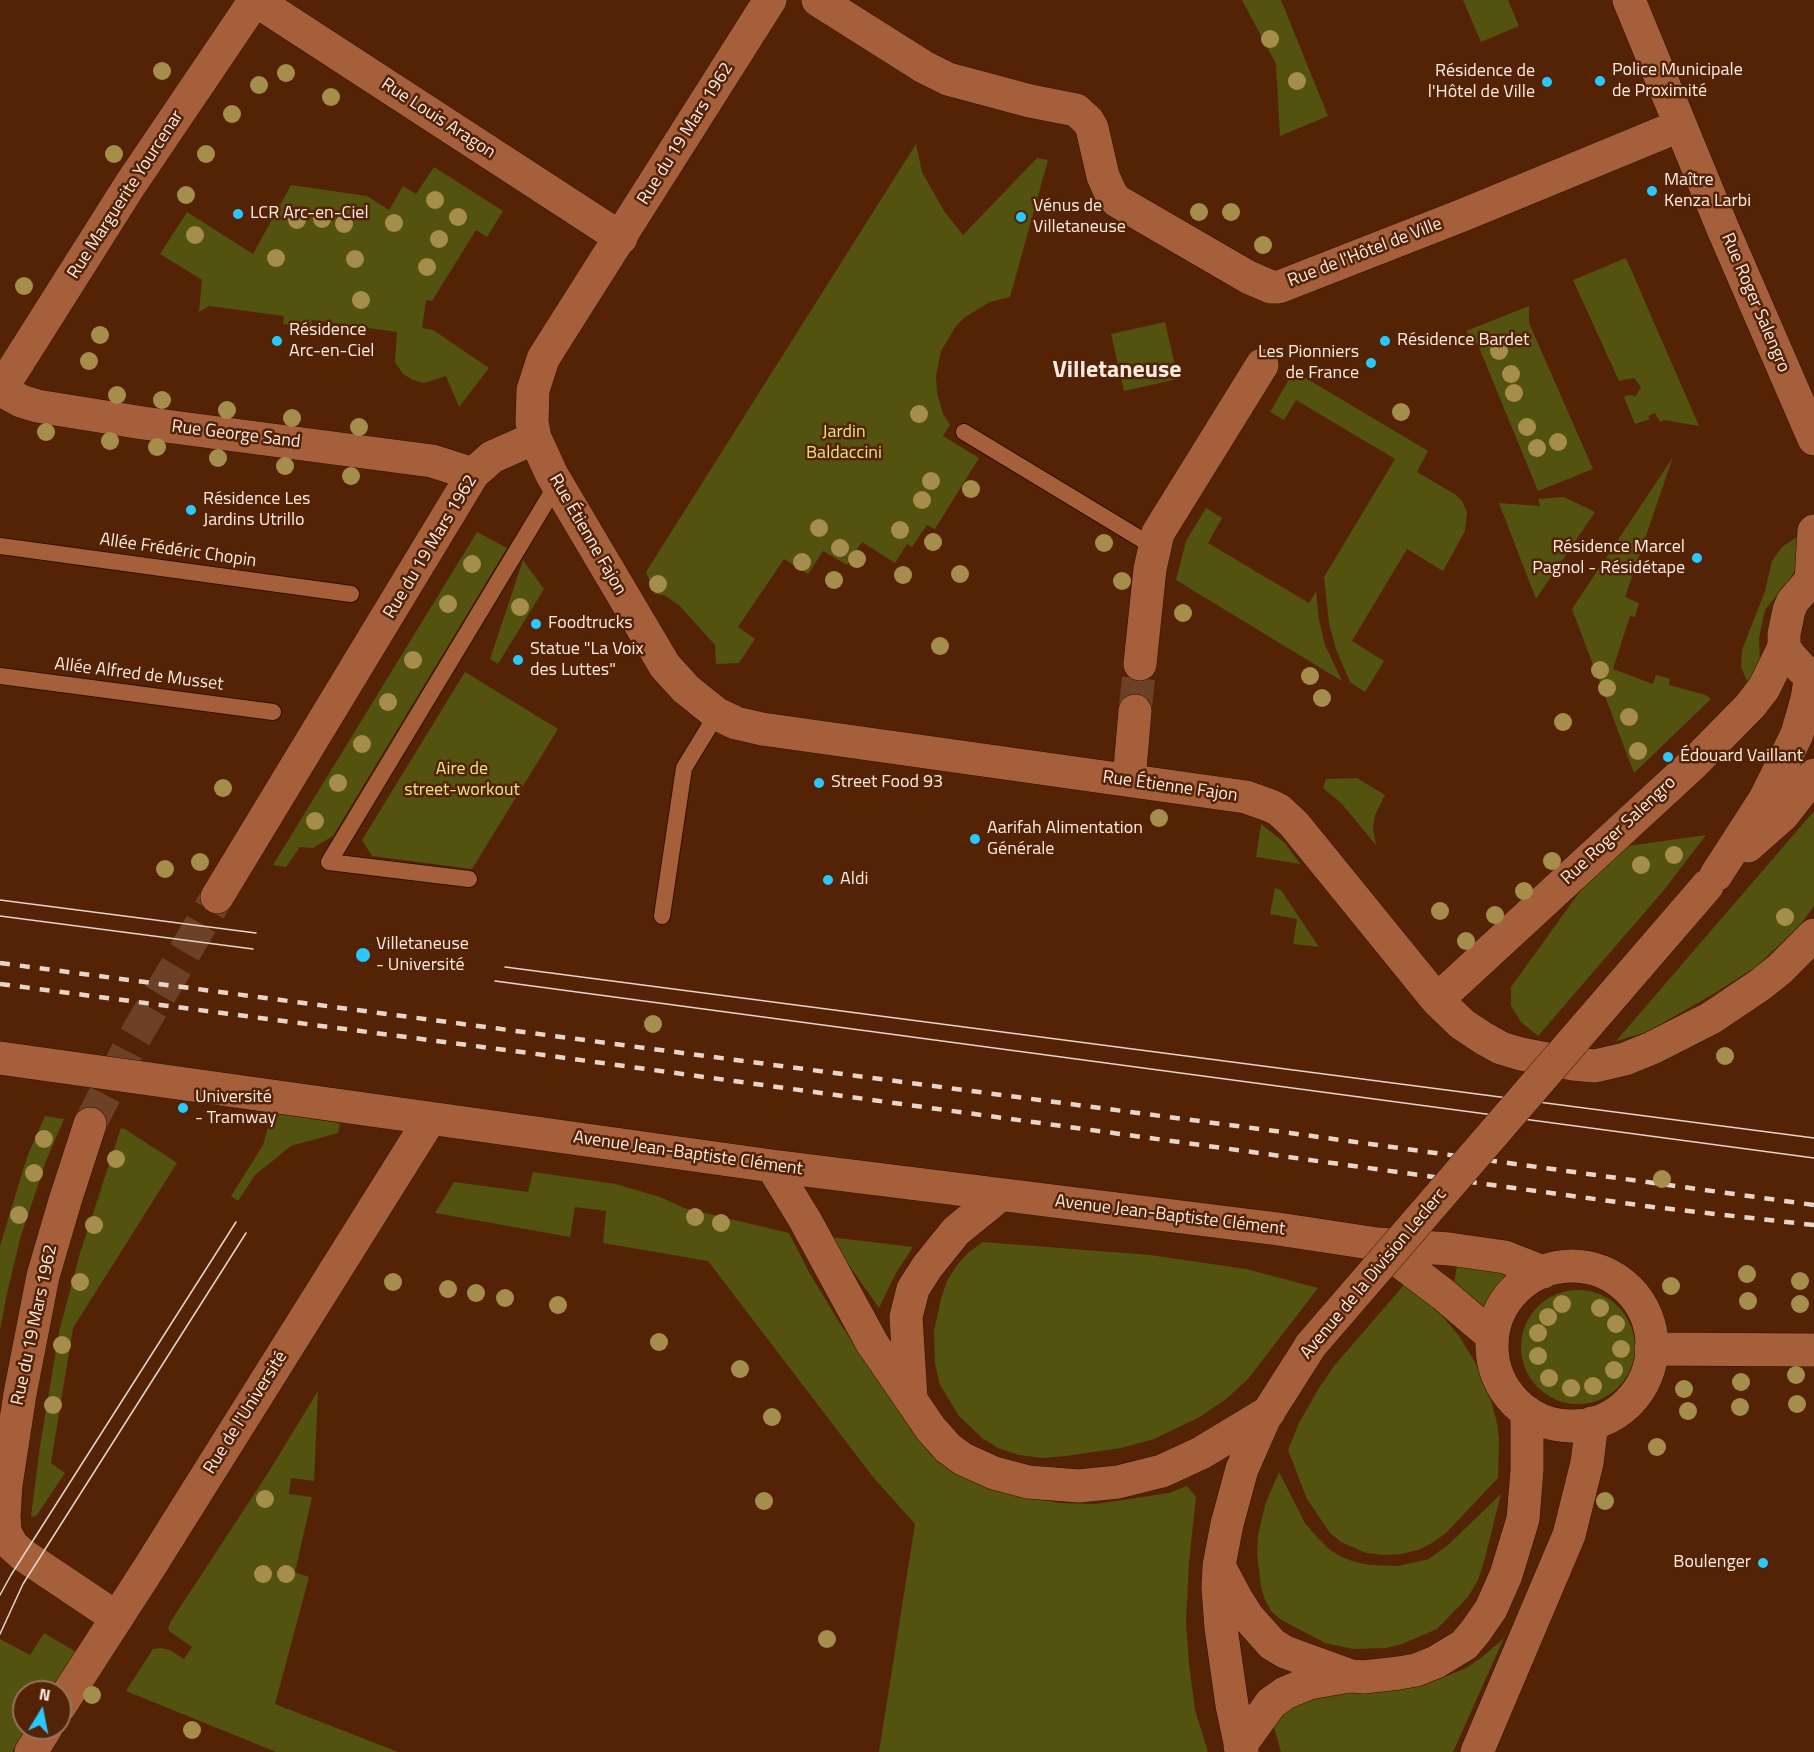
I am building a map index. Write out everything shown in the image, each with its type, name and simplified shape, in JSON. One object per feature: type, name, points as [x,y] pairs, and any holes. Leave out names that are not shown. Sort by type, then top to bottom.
[{"type":"street","name":"Rue Louis Aragon","points":[[255,0],[621,238]]},
{"type":"street","name":"Rue Marguerite Yourcenar","points":[[0,391],[130,185],[255,0]]},
{"type":"street","name":"Rue du 19 Mars 1962","points":[[217,897],[474,474],[492,457],[535,438],[532,422],[533,390],[543,359],[770,0]]},
{"type":"street","name":"Rue de l'Hôtel de Ville","points":[[818,0],[924,67],[948,79],[1030,101],[1076,110],[1092,128],[1103,176],[1111,194],[1117,201],[1248,277],[1271,287],[1279,287],[1441,224],[1679,126]]},
{"type":"street","name":"Rue Roger Salengro","points":[[1629,0],[1679,126],[1814,439]]},
{"type":"street","points":[[1140,664],[1154,547],[1158,533],[1262,365]]},
{"type":"street","name":"Rue George Sand","points":[[0,391],[37,406],[143,423],[432,461],[474,474]]},
{"type":"street","name":"Rue Étienne Fajon","points":[[535,438],[557,484],[665,666],[686,689],[717,714],[736,723],[762,729],[1246,797],[1279,810],[1294,824],[1437,1000],[1462,1024],[1501,1048],[1521,1054],[1594,1066],[1652,1048],[1710,1018],[1780,969],[1814,935]]},
{"type":"street","points":[[1812,581],[1814,531]]},
{"type":"street","name":"Rue Roger Salengro","points":[[1437,1000],[1711,746],[1750,706],[1764,688],[1784,647],[1784,634],[1793,601],[1812,581]]},
{"type":"street","points":[[1784,647],[1796,664],[1812,675]]},
{"type":"street","name":"Avenue de la Division Leclerc","points":[[1712,880],[1766,799],[1797,734],[1808,699],[1812,675]]},
{"type":"street","points":[[1129,780],[1136,711]]},
{"type":"street","name":"Avenue de la Division Leclerc","points":[[1241,1749],[1221,1628],[1218,1588],[1227,1524],[1242,1469],[1269,1412],[1311,1345],[1712,880],[1783,815],[1814,775]]},
{"type":"street","name":"Avenue Jean-Baptiste Clément","points":[[0,1058],[999,1196],[1278,1229],[1377,1244],[1449,1248],[1505,1257],[1543,1272]]},
{"type":"street","name":"Rue de l'Université","points":[[72,1687],[430,1119]]},
{"type":"street","name":"Rue du 19 Mars 1962","points":[[90,1124],[65,1200],[41,1286],[11,1447],[4,1516],[5,1532],[12,1545],[23,1555],[117,1618]]},
{"type":"street","points":[[772,1166],[811,1230],[872,1343],[938,1439],[963,1458],[994,1473],[1028,1482],[1079,1486],[1118,1482],[1162,1471],[1201,1453],[1269,1412]]},
{"type":"street","points":[[911,1398],[906,1317],[913,1290],[927,1267],[956,1231],[999,1196]]},
{"type":"street","name":"Avenue Jean-Baptiste Clément","points":[[1377,1244],[1444,1295],[1492,1336]]},
{"type":"street","points":[[1580,1267],[1606,1274],[1619,1281],[1629,1291],[1645,1315],[1650,1332],[1651,1349],[1643,1382],[1630,1400],[1612,1414],[1592,1423],[1559,1424],[1537,1418],[1527,1412],[1511,1397],[1499,1379],[1492,1358],[1492,1336],[1498,1315],[1509,1297],[1524,1282],[1543,1272],[1555,1268],[1580,1267]]},
{"type":"street","points":[[1651,1349],[1814,1350]]},
{"type":"street","points":[[1241,1749],[1271,1703],[1285,1693],[1309,1683],[1351,1676],[1370,1677],[1416,1670],[1436,1662],[1464,1645],[1491,1609],[1506,1575],[1523,1520],[1527,1470],[1527,1412]]},
{"type":"street","points":[[1477,1752],[1569,1535],[1587,1463],[1592,1423]]},
{"type":"street","points":[[1220,1566],[1248,1617],[1272,1644],[1298,1657],[1351,1676]]},
{"type":"lane","points":[[964,432],[1154,547]]},
{"type":"lane","points":[[469,879],[329,862],[557,484]]},
{"type":"lane","name":"Allée Frédéric Chopin","points":[[0,546],[351,594]]},
{"type":"lane","name":"Allée Alfred de Musset","points":[[0,676],[273,712]]},
{"type":"lane","points":[[663,916],[684,768],[717,714]]},
{"type":"green space","points":[[1242,0],[1281,0],[1328,116],[1280,136],[1276,64]]},
{"type":"green space","points":[[1463,0],[1508,0],[1519,26],[1481,42]]},
{"type":"green space","name":"Jardin Baldaccini","points":[[916,144],[922,172],[944,211],[963,235],[1037,158],[1048,160],[1010,297],[990,302],[965,317],[956,326],[941,351],[936,376],[937,393],[943,414],[950,425],[943,436],[979,458],[935,529],[927,525],[912,547],[907,544],[895,563],[862,542],[847,565],[823,551],[808,574],[784,559],[738,627],[755,639],[739,663],[716,664],[715,645],[679,605],[664,595],[655,594],[646,572]]},
{"type":"green space","points":[[434,167],[503,211],[487,237],[476,230],[432,301],[426,300],[422,328],[433,330],[489,368],[459,407],[446,376],[424,383],[403,374],[395,362],[397,332],[312,320],[311,329],[283,324],[284,316],[209,306],[199,312],[202,280],[160,254],[187,212],[253,254],[291,185],[367,196],[389,210],[403,186],[416,194]]},
{"type":"green space","points":[[1626,258],[1699,426],[1664,420],[1660,422],[1655,413],[1648,416],[1650,419],[1635,424],[1624,397],[1636,396],[1641,387],[1634,378],[1619,381],[1573,280]]},
{"type":"green space","points":[[1529,306],[1529,323],[1593,469],[1538,491],[1478,345],[1466,331]]},
{"type":"green space","points":[[1165,322],[1178,379],[1124,391],[1111,334]]},
{"type":"green space","points":[[1294,371],[1428,451],[1417,472],[1456,495],[1467,512],[1465,531],[1443,571],[1407,549],[1352,641],[1384,661],[1365,692],[1350,682],[1336,649],[1329,623],[1324,577],[1395,459],[1296,400],[1284,420],[1270,412]]},
{"type":"green space","points":[[1673,457],[1625,597],[1639,603],[1635,617],[1630,616],[1613,669],[1653,684],[1656,675],[1670,679],[1669,685],[1706,695],[1711,699],[1634,773],[1572,609]]},
{"type":"green space","points":[[1564,497],[1595,512],[1536,599],[1499,503],[1540,506],[1538,499]]},
{"type":"green space","points":[[1206,508],[1222,518],[1208,543],[1309,603],[1316,591],[1319,620],[1325,645],[1342,681],[1176,580],[1186,541]]},
{"type":"green space","points":[[477,532],[507,548],[333,836],[313,848],[300,847],[286,867],[273,865]]},
{"type":"green space","points":[[1797,537],[1799,563],[1790,579],[1765,610],[1759,638],[1760,662],[1750,688],[1741,667],[1742,650],[1765,591],[1772,561],[1782,547]]},
{"type":"green space","points":[[523,560],[544,589],[498,664],[490,659]]},
{"type":"green space","name":"Aire de street-workout","points":[[465,672],[558,729],[472,869],[372,856],[362,840]]},
{"type":"green space","points":[[1357,778],[1385,795],[1375,815],[1373,829],[1376,845],[1341,803],[1323,788],[1326,779]]},
{"type":"green space","points":[[1814,811],[1814,906],[1800,925],[1757,966],[1715,993],[1647,1032],[1616,1041]]},
{"type":"green space","points":[[1261,824],[1285,843],[1300,864],[1256,857]]},
{"type":"green space","points":[[1706,835],[1664,890],[1538,1036],[1521,1022],[1511,1006],[1511,987],[1578,894],[1620,847]]},
{"type":"green space","points":[[1275,888],[1281,890],[1319,947],[1293,944],[1297,919],[1270,914]]},
{"type":"green space","points":[[272,1113],[340,1123],[338,1133],[291,1146],[255,1175],[238,1201],[231,1196],[263,1145]]},
{"type":"green space","points":[[45,1116],[64,1119],[46,1161],[20,1239],[0,1331],[0,1246],[27,1157]]},
{"type":"green space","points":[[121,1128],[177,1163],[73,1328],[51,1463],[65,1473],[37,1515],[33,1517],[31,1516],[40,1446],[59,1332],[80,1253]]},
{"type":"green space","points":[[533,1172],[616,1184],[660,1197],[684,1208],[789,1233],[810,1274],[841,1325],[930,1454],[944,1465],[986,1487],[1017,1496],[1061,1503],[1096,1504],[1169,1493],[1187,1486],[1196,1497],[1186,1621],[1189,1664],[1195,1710],[1208,1752],[879,1752],[915,1524],[873,1477],[708,1261],[603,1243],[606,1211],[575,1207],[570,1237],[435,1213],[454,1182],[528,1192]]},
{"type":"green space","points":[[829,1237],[913,1247],[896,1273],[879,1308]]},
{"type":"green space","points":[[983,1242],[1150,1255],[1246,1269],[1318,1288],[1248,1379],[1226,1399],[1198,1418],[1154,1439],[1121,1448],[1042,1458],[1019,1455],[998,1448],[982,1438],[959,1416],[940,1385],[935,1364],[934,1331],[947,1281],[968,1253]]},
{"type":"green space","points":[[1468,1265],[1519,1277],[1500,1298],[1491,1317],[1454,1283],[1457,1266]]},
{"type":"green space","points":[[1404,1285],[1439,1312],[1459,1336],[1475,1362],[1489,1393],[1497,1423],[1498,1478],[1446,1533],[1432,1543],[1418,1550],[1384,1555],[1366,1553],[1341,1542],[1330,1533],[1307,1499],[1288,1450],[1299,1423],[1334,1366]]},
{"type":"green space","points":[[1578,1290],[1600,1295],[1618,1307],[1630,1325],[1635,1347],[1630,1369],[1618,1387],[1600,1399],[1578,1404],[1556,1399],[1538,1387],[1526,1369],[1521,1347],[1526,1325],[1538,1307],[1556,1295]]},
{"type":"green space","points":[[318,1391],[314,1481],[291,1478],[289,1494],[312,1497],[295,1572],[309,1577],[275,1704],[398,1752],[276,1752],[126,1691],[153,1649],[170,1650],[184,1659],[192,1647],[169,1631],[171,1621],[268,1473]]},
{"type":"green space","points":[[1279,1472],[1305,1523],[1316,1536],[1330,1550],[1342,1557],[1370,1565],[1398,1566],[1429,1559],[1449,1544],[1501,1494],[1478,1580],[1468,1597],[1437,1629],[1402,1644],[1386,1648],[1353,1649],[1325,1643],[1280,1619],[1271,1611],[1265,1600],[1257,1553],[1258,1535],[1265,1505]]},
{"type":"green space","points":[[44,1633],[76,1652],[58,1680],[12,1680],[12,1740],[19,1740],[12,1752],[0,1752],[0,1639],[30,1655]]},
{"type":"green space","points":[[1504,1638],[1453,1752],[1281,1752],[1273,1724],[1296,1703],[1326,1693],[1427,1684],[1466,1668]]},
{"type":"tunnel","points":[[1135,711],[1140,664]]},
{"type":"tunnel","points":[[90,1124],[132,1042],[217,897]]},
{"type":"tram line","points":[[0,900],[256,933]]},
{"type":"tram line","points":[[0,916],[253,949]]},
{"type":"tram line","points":[[505,967],[1814,1138]]},
{"type":"tram line","points":[[495,981],[1814,1158]]},
{"type":"tram line","points":[[0,1595],[236,1222]]},
{"type":"tram line","points":[[0,1634],[23,1584],[246,1233]]},
{"type":"railway","points":[[0,963],[1290,1133],[1814,1205]]},
{"type":"railway","points":[[0,984],[544,1055],[1653,1207],[1814,1225]]},
{"type":"place","name":"Police Municipale de Proximité","points":[[1600,81]]},
{"type":"place","name":"Résidence de l'Hôtel de Ville","points":[[1547,82]]},
{"type":"place","name":"Maître Kenza Larbi","points":[[1652,191]]},
{"type":"place","name":"LCR Arc-en-Ciel","points":[[238,214]]},
{"type":"place","name":"Vénus de Villetaneuse","points":[[1021,217]]},
{"type":"place","name":"Résidence Arc-en-Ciel","points":[[277,341]]},
{"type":"place","name":"Résidence Bardet","points":[[1385,341]]},
{"type":"place","name":"Les Pionniers de France","points":[[1371,363]]},
{"type":"place","name":"Résidence Les Jardins Utrillo","points":[[191,510]]},
{"type":"place","name":"Résidence Marcel Pagnol - Résidétape","points":[[1697,558]]},
{"type":"place","name":"Foodtrucks","points":[[536,624]]},
{"type":"place","name":"Statue \"La Voix des Luttes\"","points":[[518,660]]},
{"type":"place","name":"Édouard Vaillant","points":[[1668,757]]},
{"type":"place","name":"Street Food 93","points":[[819,783]]},
{"type":"place","name":"Aarifah Alimentation Générale","points":[[975,839]]},
{"type":"place","name":"Aldi","points":[[828,880]]},
{"type":"place","name":"Villetaneuse - Université","points":[[363,955]]},
{"type":"place","name":"Université - Tramway","points":[[183,1108]]},
{"type":"place","name":"Boulenger","points":[[1763,1563]]},
{"type":"district","name":"Villetaneuse","points":[[1117,371]]}]
